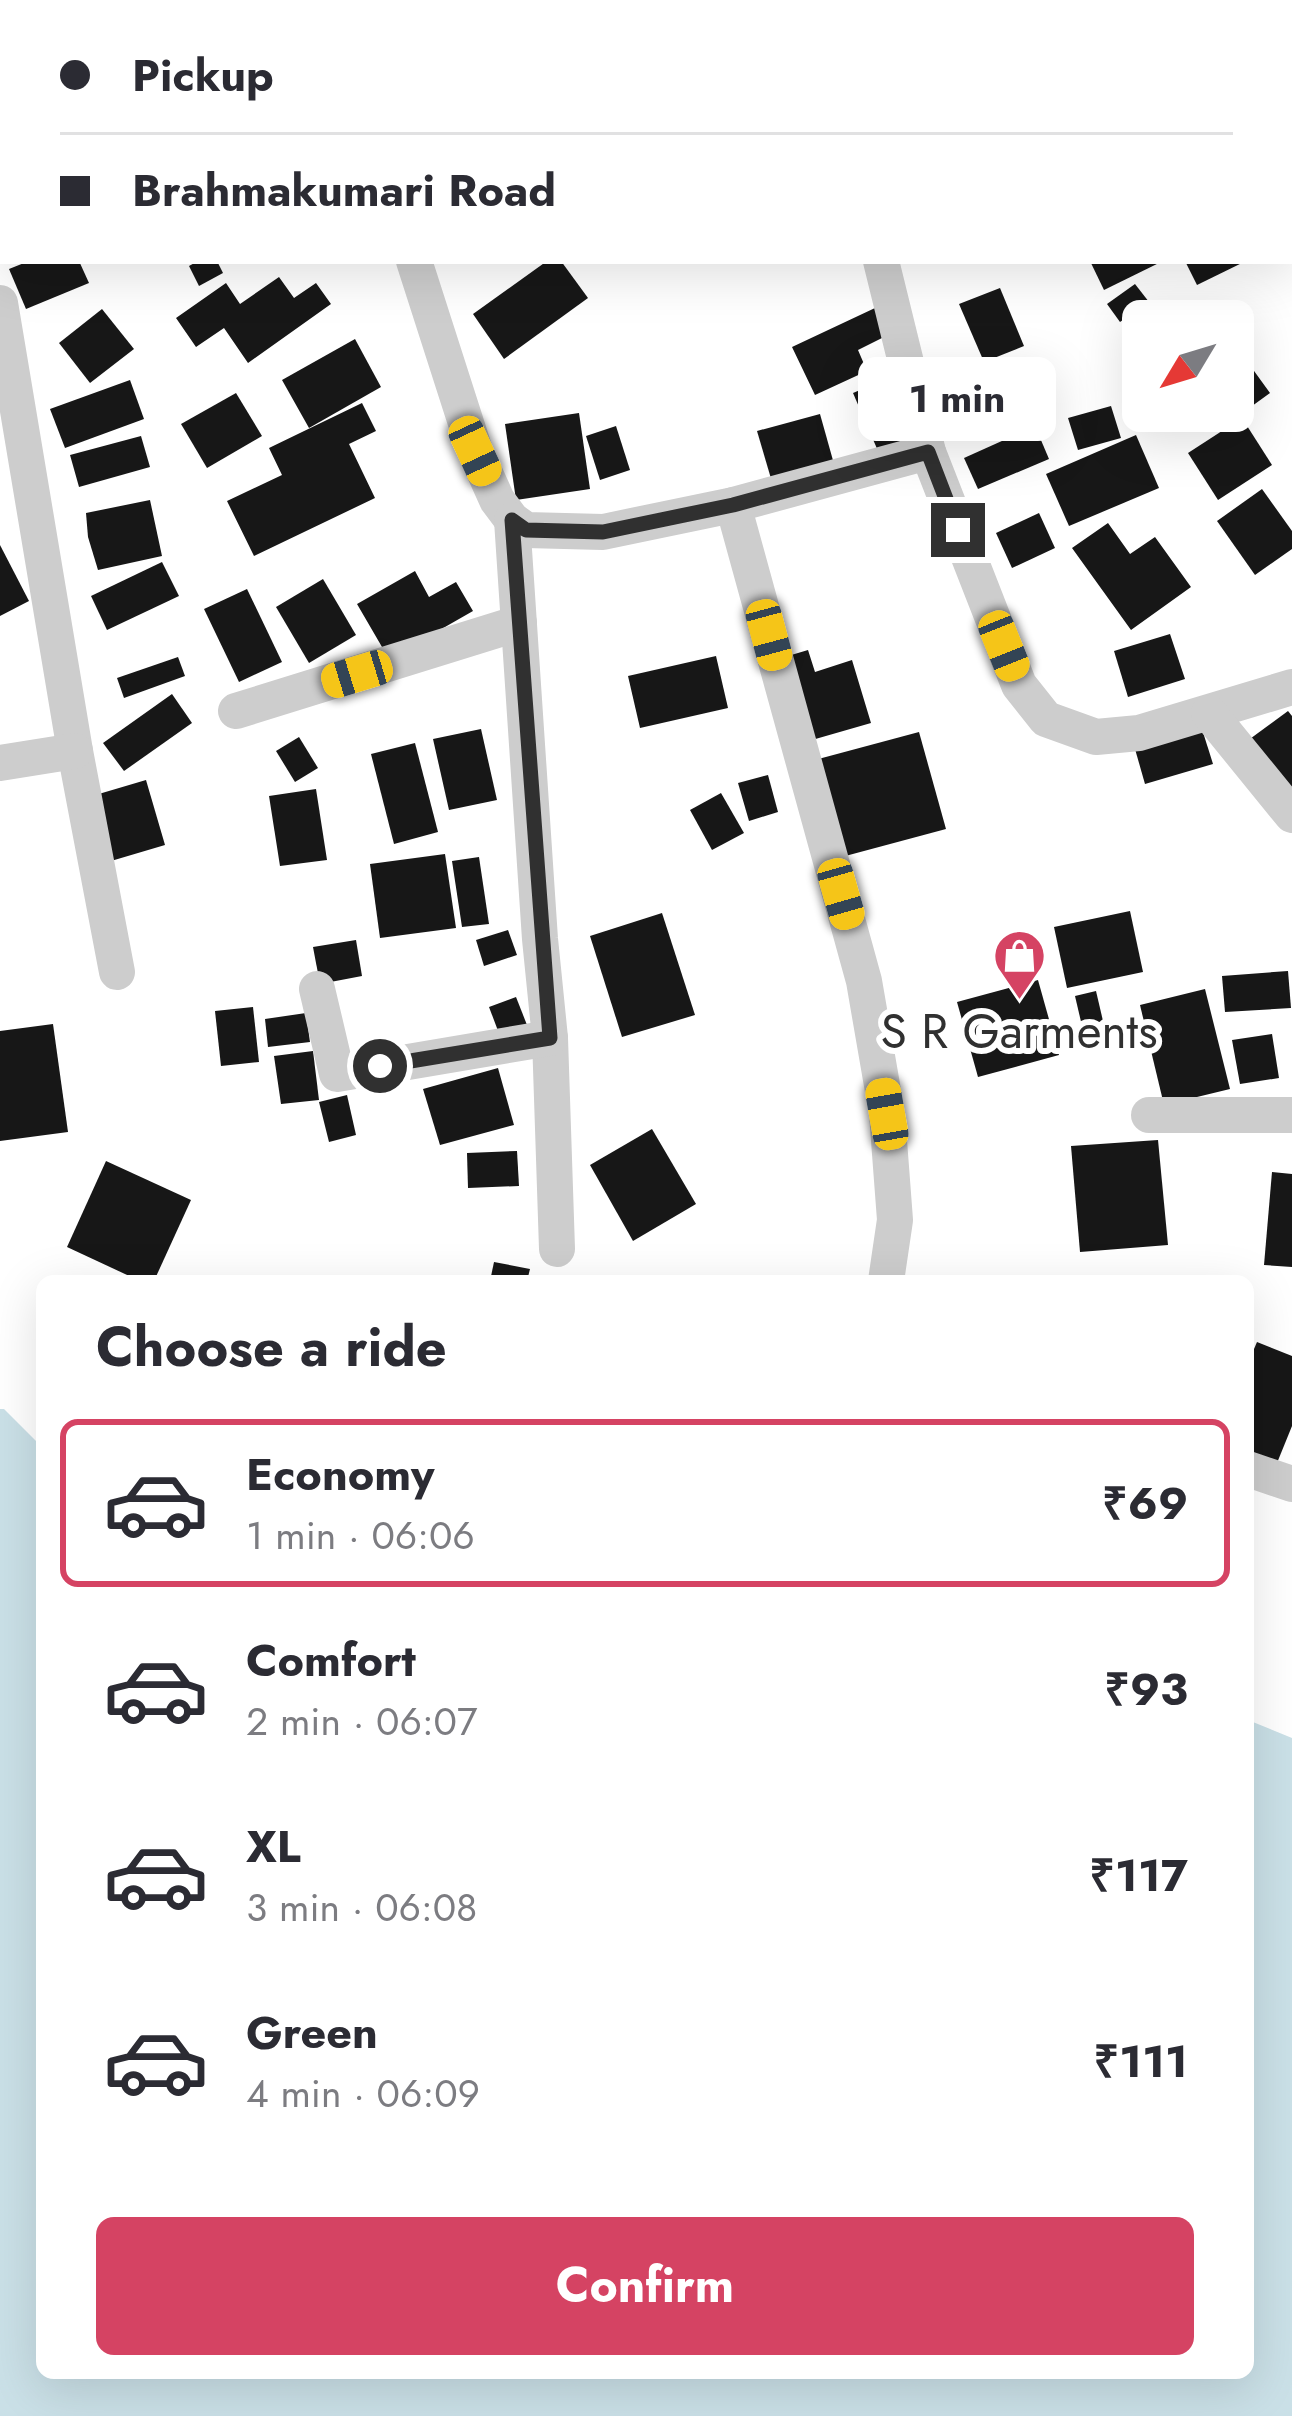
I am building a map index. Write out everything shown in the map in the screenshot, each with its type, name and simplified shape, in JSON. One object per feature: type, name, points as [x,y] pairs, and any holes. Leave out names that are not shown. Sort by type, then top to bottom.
[{"type":"street","points":[[415,264],[475,451],[497,500],[526,530],[603,532],[733,505],[928,452]]},
{"type":"street","points":[[882,264],[928,452],[1019,685],[1046,719],[1096,736],[1139,733],[1292,687]]},
{"type":"street","points":[[0,303],[117,972]]},
{"type":"street","points":[[733,505],[865,981],[887,1114],[895,1220],[887,1275]]},
{"type":"street","points":[[512,520],[550,1038],[556,1249]]},
{"type":"street","points":[[236,711],[519,623]]},
{"type":"street","points":[[1209,713],[1292,815]]},
{"type":"street","points":[[0,763],[75,752]]},
{"type":"street","points":[[316,989],[337,1074],[550,1038]]},
{"type":"street","points":[[1149,1115],[1292,1115]]},
{"type":"street","points":[[1254,1471],[1292,1484]]},
{"type":"water","points":[[0,1409],[36,1441],[36,2379],[1254,2379],[1254,1722],[1292,1738],[1292,2416],[0,2416]]},
{"type":"building","points":[[22,264],[80,264],[89,283],[26,309],[9,269]]},
{"type":"building","points":[[218,264],[223,273],[199,286],[189,266]]},
{"type":"building","points":[[543,264],[563,264],[588,298],[504,359],[473,314]]},
{"type":"building","points":[[1091,264],[1157,264],[1104,290]]},
{"type":"building","points":[[1186,264],[1240,264],[1197,285]]},
{"type":"building","points":[[279,277],[294,298],[316,283],[331,304],[248,363],[224,328],[196,347],[176,318],[226,283],[240,304]]},
{"type":"building","points":[[1135,284],[1147,300],[1122,300],[1120,322],[1107,304]]},
{"type":"building","points":[[1000,288],[1024,346],[984,362],[959,304]]},
{"type":"building","points":[[875,308],[888,335],[858,350],[867,371],[815,395],[792,347]]},
{"type":"building","points":[[102,309],[134,349],[90,383],[59,343]]},
{"type":"building","points":[[355,339],[381,387],[309,428],[282,380]]},
{"type":"building","points":[[1254,371],[1270,393],[1254,405]]},
{"type":"building","points":[[1017,378],[1028,410],[959,434],[948,403]]},
{"type":"building","points":[[886,379],[911,437],[878,451],[853,393]]},
{"type":"building","points":[[130,380],[144,419],[65,448],[50,409]]},
{"type":"building","points":[[236,393],[262,436],[207,468],[181,424]]},
{"type":"building","points":[[362,403],[376,431],[349,444],[375,498],[254,556],[227,501],[282,475],[269,448]]},
{"type":"building","points":[[1111,406],[1121,438],[1078,450],[1068,418]]},
{"type":"building","points":[[579,413],[590,489],[516,500],[505,424]]},
{"type":"building","points":[[820,414],[834,464],[772,482],[757,431]]},
{"type":"building","points":[[616,426],[630,470],[600,480],[586,436]]},
{"type":"building","points":[[1035,426],[1049,459],[978,489],[964,458]]},
{"type":"building","points":[[1220,432],[1251,432],[1272,465],[1218,500],[1188,453]]},
{"type":"building","points":[[1136,435],[1159,488],[1069,526],[1046,474]]},
{"type":"building","points":[[141,436],[150,467],[79,487],[70,455]]},
{"type":"building","points":[[1262,489],[1292,531],[1292,549],[1255,575],[1217,521]]},
{"type":"building","points":[[150,500],[162,556],[98,570],[86,513]]},
{"type":"building","points":[[1039,513],[1055,548],[1012,568],[996,533]]},
{"type":"building","points":[[1108,523],[1130,554],[1155,537],[1191,587],[1131,630],[1072,548]]},
{"type":"building","points":[[0,545],[29,601],[0,616]]},
{"type":"building","points":[[162,562],[179,596],[107,630],[91,596]]},
{"type":"building","points":[[415,571],[429,597],[456,582],[473,611],[389,659],[357,604]]},
{"type":"building","points":[[323,579],[356,635],[309,663],[276,607]]},
{"type":"building","points":[[247,589],[282,662],[239,682],[204,609]]},
{"type":"building","points":[[1170,634],[1185,679],[1128,697],[1114,651]]},
{"type":"building","points":[[808,650],[815,672],[852,660],[871,723],[805,742],[788,656]]},
{"type":"building","points":[[716,656],[728,708],[640,728],[628,676]]},
{"type":"building","points":[[178,657],[185,676],[124,698],[117,678]]},
{"type":"building","points":[[172,694],[192,723],[124,771],[103,743]]},
{"type":"building","points":[[1288,711],[1292,716],[1292,792],[1243,744]]},
{"type":"building","points":[[481,729],[497,800],[449,810],[433,739]]},
{"type":"building","points":[[1202,729],[1213,764],[1145,784],[1135,749]]},
{"type":"building","points":[[919,732],[946,829],[823,862],[796,765]]},
{"type":"building","points":[[299,737],[318,768],[295,782],[276,751]]},
{"type":"building","points":[[415,743],[438,832],[394,844],[371,754]]},
{"type":"building","points":[[768,775],[778,812],[749,821],[738,783]]},
{"type":"building","points":[[146,780],[165,845],[111,861],[92,796]]},
{"type":"building","points":[[316,789],[327,860],[280,866],[269,796]]},
{"type":"building","points":[[721,793],[744,833],[712,850],[690,810]]},
{"type":"building","points":[[445,854],[456,928],[380,938],[370,864]]},
{"type":"building","points":[[479,857],[489,924],[462,927],[452,861]]},
{"type":"building","points":[[1130,911],[1143,972],[1067,988],[1054,927]]},
{"type":"building","points":[[662,913],[695,1015],[622,1037],[590,936]]},
{"type":"building","points":[[508,930],[517,955],[484,966],[476,940]]},
{"type":"building","points":[[356,940],[362,976],[320,984],[313,947]]},
{"type":"building","points":[[1288,971],[1291,1008],[1225,1012],[1222,976]]},
{"type":"building","points":[[1038,980],[1059,1055],[978,1077],[957,1002]]},
{"type":"building","points":[[1205,989],[1230,1089],[1164,1105],[1140,1005]]},
{"type":"building","points":[[1096,991],[1103,1021],[1082,1026],[1075,996]]},
{"type":"building","points":[[516,997],[527,1025],[500,1036],[489,1007]]},
{"type":"building","points":[[253,1007],[259,1062],[221,1066],[215,1011]]},
{"type":"building","points":[[306,1013],[310,1042],[268,1047],[265,1019]]},
{"type":"building","points":[[53,1024],[68,1132],[0,1141],[0,1031]]},
{"type":"building","points":[[1272,1034],[1279,1078],[1240,1084],[1232,1040]]},
{"type":"building","points":[[313,1051],[319,1100],[281,1104],[274,1056]]},
{"type":"building","points":[[498,1068],[514,1125],[440,1145],[423,1089]]},
{"type":"building","points":[[347,1095],[356,1135],[329,1142],[319,1102]]},
{"type":"building","points":[[652,1129],[696,1204],[633,1241],[590,1165]]},
{"type":"building","points":[[1158,1140],[1168,1245],[1080,1252],[1071,1146]]},
{"type":"building","points":[[517,1151],[519,1186],[468,1188],[467,1153]]},
{"type":"building","points":[[106,1161],[191,1200],[157,1275],[127,1275],[67,1247]]},
{"type":"building","points":[[1272,1172],[1292,1174],[1292,1267],[1264,1265]]},
{"type":"building","points":[[494,1262],[530,1269],[528,1275],[491,1275]]},
{"type":"building","points":[[1257,1342],[1292,1356],[1292,1426],[1277,1463],[1254,1453]]},
{"type":"place","name":"S R Garments","points":[[1019,1001]]},
{"type":"route","points":[[380,1066],[550,1038],[512,520],[526,530],[603,532],[733,505],[928,452],[958,530]]}]
